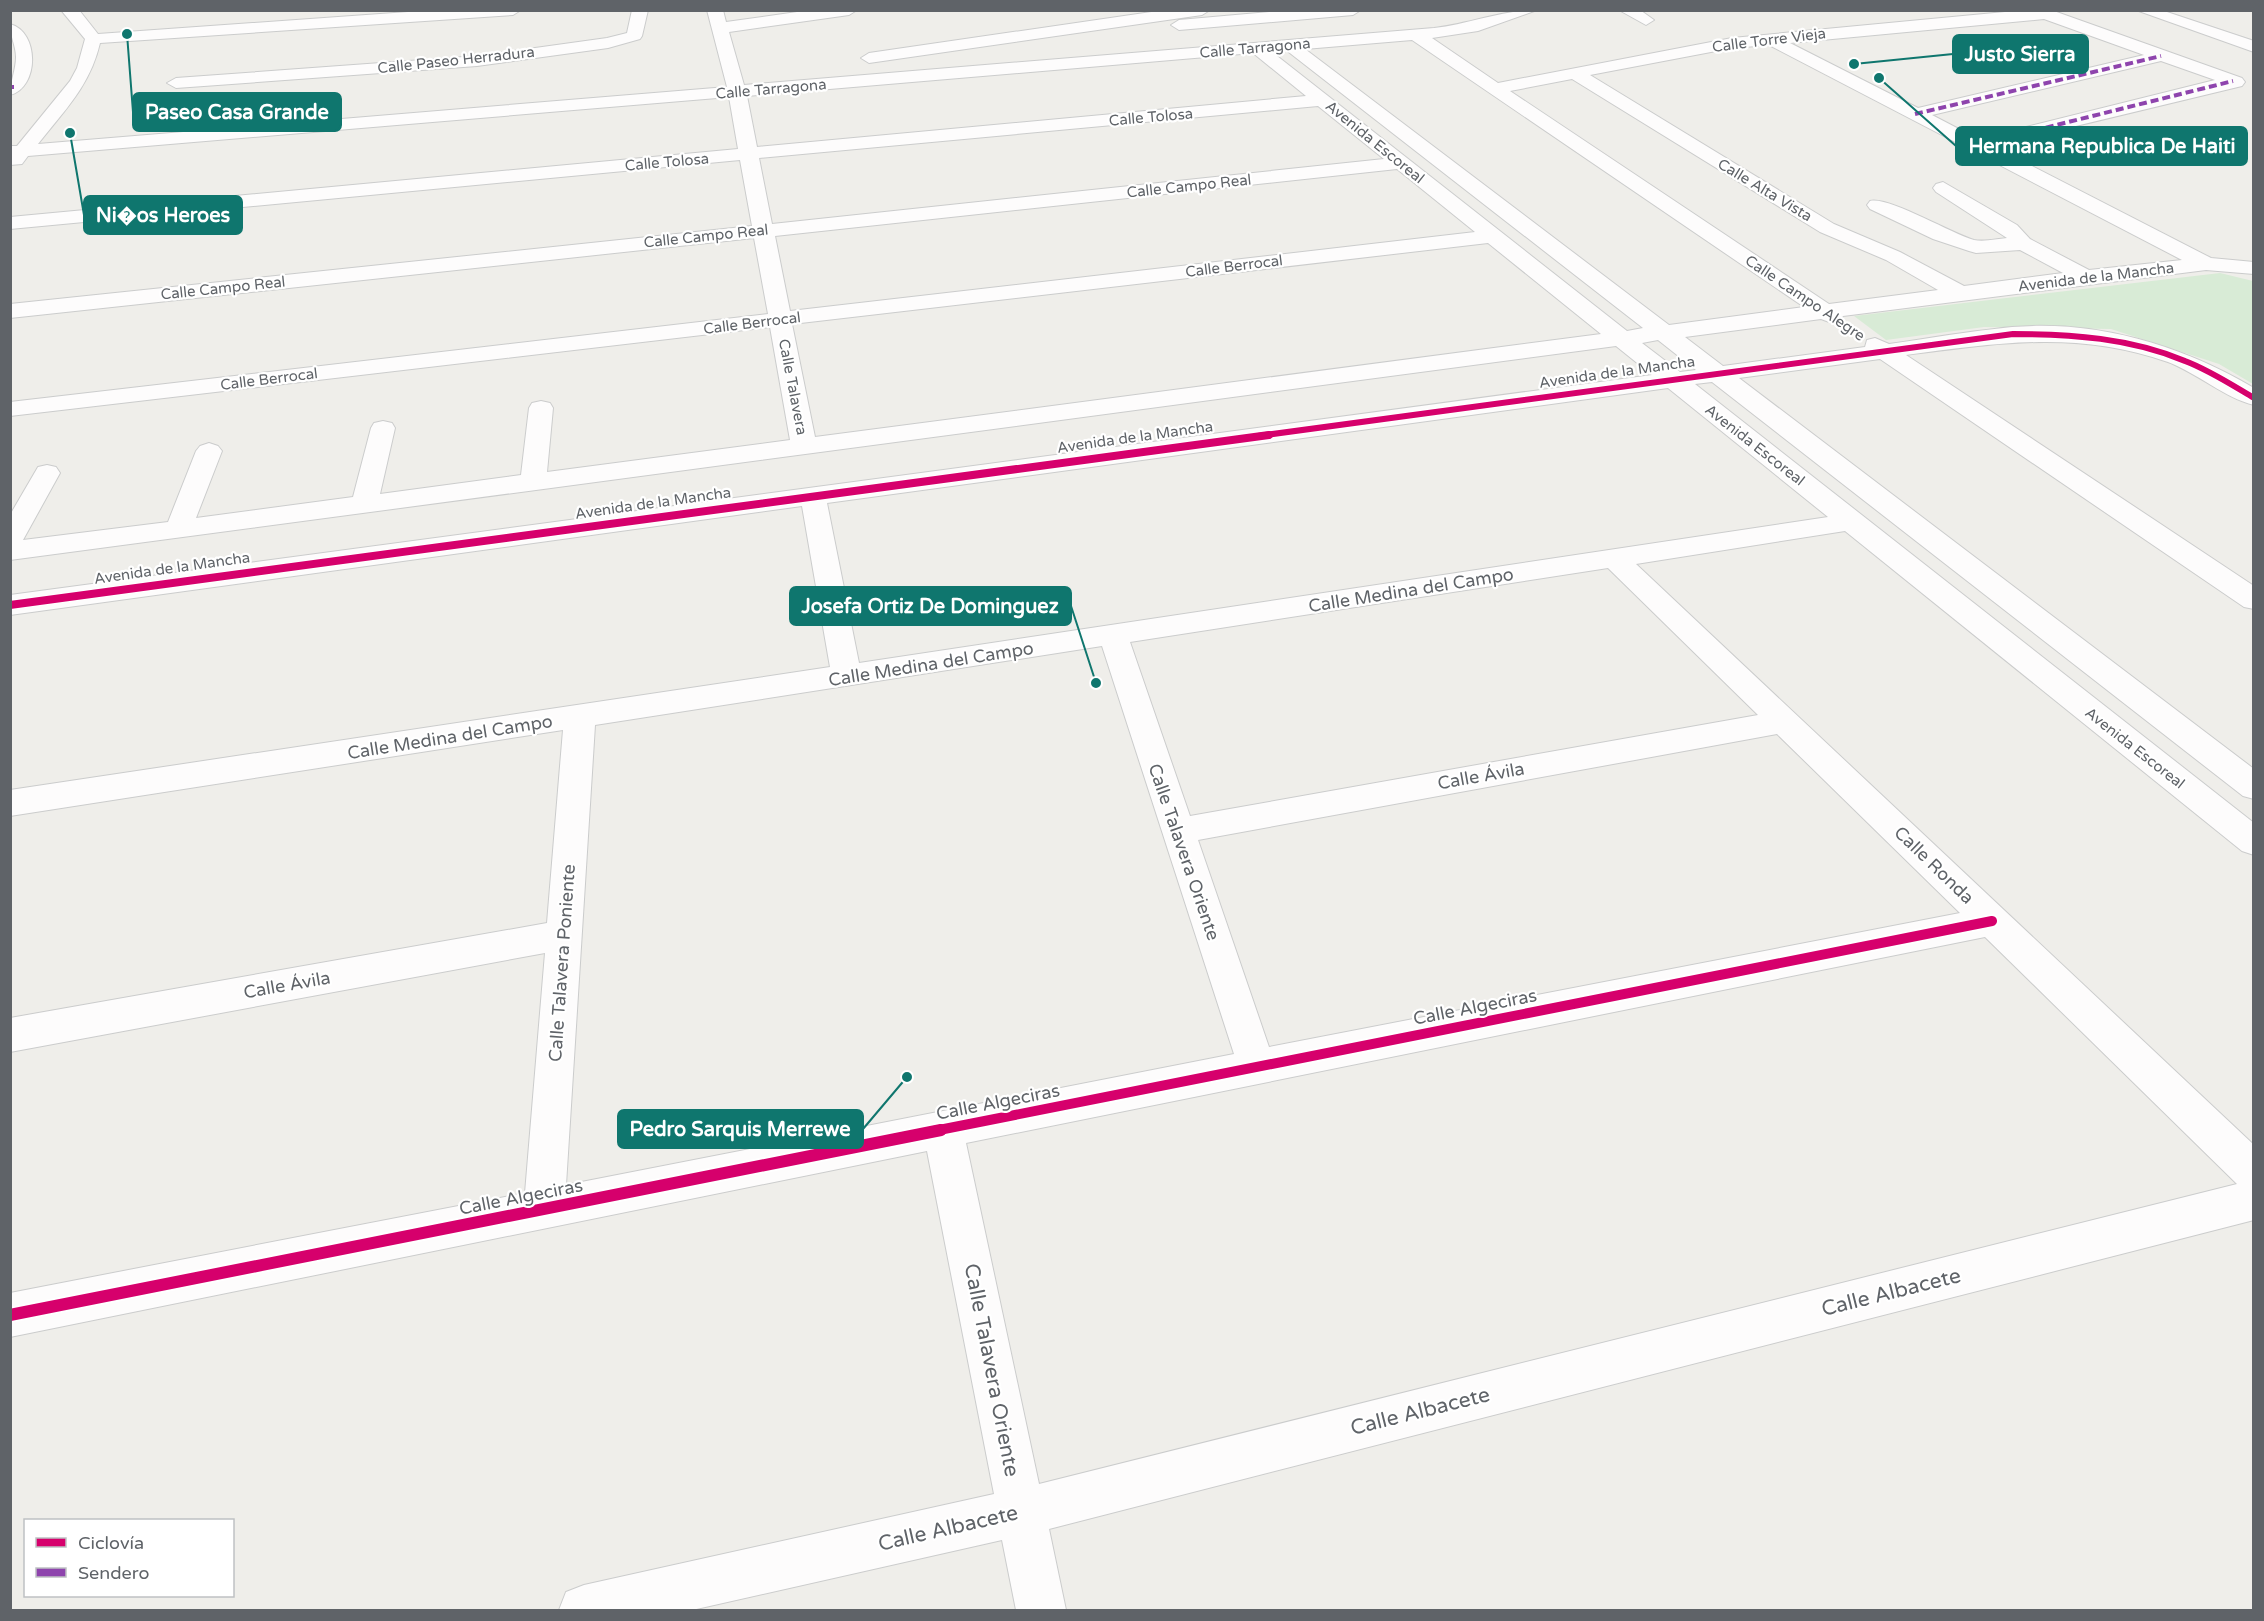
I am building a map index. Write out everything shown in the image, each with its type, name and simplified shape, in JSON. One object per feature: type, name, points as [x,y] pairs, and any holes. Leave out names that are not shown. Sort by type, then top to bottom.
[{"type":"street","points":[[10,166],[17,152],[86,68],[93,39],[82,22],[69,10]]},
{"type":"street","points":[[436,16],[458,10]]},
{"type":"street","points":[[93,39],[253,30],[513,10]]},
{"type":"street","name":"Calle Paseo Herradura","points":[[176,83],[477,61],[608,43],[634,36],[640,10]]},
{"type":"street","points":[[718,19],[849,10]]},
{"type":"street","points":[[1176,20],[1202,10]]},
{"type":"street","points":[[869,58],[1054,31],[1176,20],[1353,10]]},
{"type":"street","name":"Calle Tarragona","points":[[17,152],[1257,48],[1421,28],[1472,28],[1528,10]]},
{"type":"street","points":[[1627,10],[1646,20]]},
{"type":"street","points":[[2144,10],[2253,47]]},
{"type":"street","points":[[2039,12],[2253,89]]},
{"type":"street","name":"Calle Torre Vieja","points":[[1497,88],[1769,38],[2039,12]]},
{"type":"street","points":[[1451,16],[1472,28]]},
{"type":"street","name":"Calle Talavera","points":[[718,19],[737,92],[804,447]]},
{"type":"street","points":[[250,77],[281,28]]},
{"type":"street","name":"Calle Campo Alegre","points":[[1421,28],[1497,88],[2253,600]]},
{"type":"street","points":[[10,29],[19,38],[26,52],[25,65],[12,88]]},
{"type":"street","points":[[223,79],[253,30]]},
{"type":"street","points":[[1769,38],[2206,264]]},
{"type":"street","name":"Avenida Escoreal","points":[[1290,45],[2253,787]]},
{"type":"street","name":"Avenida Escoreal","points":[[1257,48],[2253,842]]},
{"type":"street","points":[[1915,114],[2161,56]]},
{"type":"street","name":"Calle Alta Vista","points":[[1574,74],[1827,228],[1893,256],[1962,294]]},
{"type":"street","points":[[1976,145],[2234,81]]},
{"type":"street","name":"Calle Tolosa","points":[[10,223],[1323,100]]},
{"type":"street","name":"Calle Campo Real","points":[[10,311],[1402,163]]},
{"type":"street","points":[[1943,188],[2010,229],[2023,243],[2086,278]]},
{"type":"street","points":[[1876,205],[1940,235],[1976,247]]},
{"type":"street","name":"Calle Berrocal","points":[[10,409],[1493,236]]},
{"type":"street","points":[[1893,256],[2023,243]]},
{"type":"street","name":"Avenida de la Mancha","points":[[10,551],[2086,278],[2206,264],[2253,268]]},
{"type":"street","name":"Avenida de la Mancha","points":[[10,605],[2013,334],[2051,333],[2104,340],[2176,357],[2253,398]]},
{"type":"street","points":[[533,482],[541,408]]},
{"type":"street","points":[[364,504],[383,428]]},
{"type":"street","points":[[178,529],[208,451]]},
{"type":"street","points":[[10,540],[47,473]]},
{"type":"street","points":[[813,496],[847,677]]},
{"type":"street","name":"Calle Medina del Campo","points":[[10,803],[580,718],[1850,522]]},
{"type":"street","name":"Calle Ronda","points":[[1614,558],[2253,1173]]},
{"type":"street","name":"Calle Talavera Oriente","points":[[1113,636],[1257,1067]]},
{"type":"street","name":"Calle Talavera Poniente","points":[[544,1209],[580,718]]},
{"type":"street","name":"Calle Ávila","points":[[1177,831],[1785,722]]},
{"type":"street","name":"Calle Algeciras","points":[[10,1315],[1992,921]]},
{"type":"street","name":"Calle Ávila","points":[[10,1035],[563,935]]},
{"type":"street","name":"Calle Talavera Oriente","points":[[943,1130],[1041,1611]]},
{"type":"street","name":"Calle Albacete","points":[[584,1611],[1021,1512],[2253,1200]]},
{"type":"green space","points":[[2220,273],[2253,281],[2253,384],[2219,364],[2111,329],[1984,327],[1886,340],[1854,316]]},
{"type":"marked path","points":[[1915,114],[2161,56]]},
{"type":"marked path","points":[[1976,145],[2233,81]]},
{"type":"cycle path","points":[[10,605],[2013,334],[2096,338],[2157,351],[2196,366],[2254,398]]},
{"type":"cycle path","points":[[10,1315],[1992,921]]},
{"type":"place","name":"Paseo Casa Grande","points":[[127,34]]},
{"type":"place","name":"Justo Sierra","points":[[1854,64]]},
{"type":"place","name":"Hermana Republica De Haiti","points":[[1879,78]]},
{"type":"place","name":"Ni�os Heroes","points":[[70,133]]},
{"type":"place","name":"Josefa Ortiz De Dominguez","points":[[1096,683]]},
{"type":"place","name":"Pedro Sarquis Merrewe","points":[[907,1077]]}]
